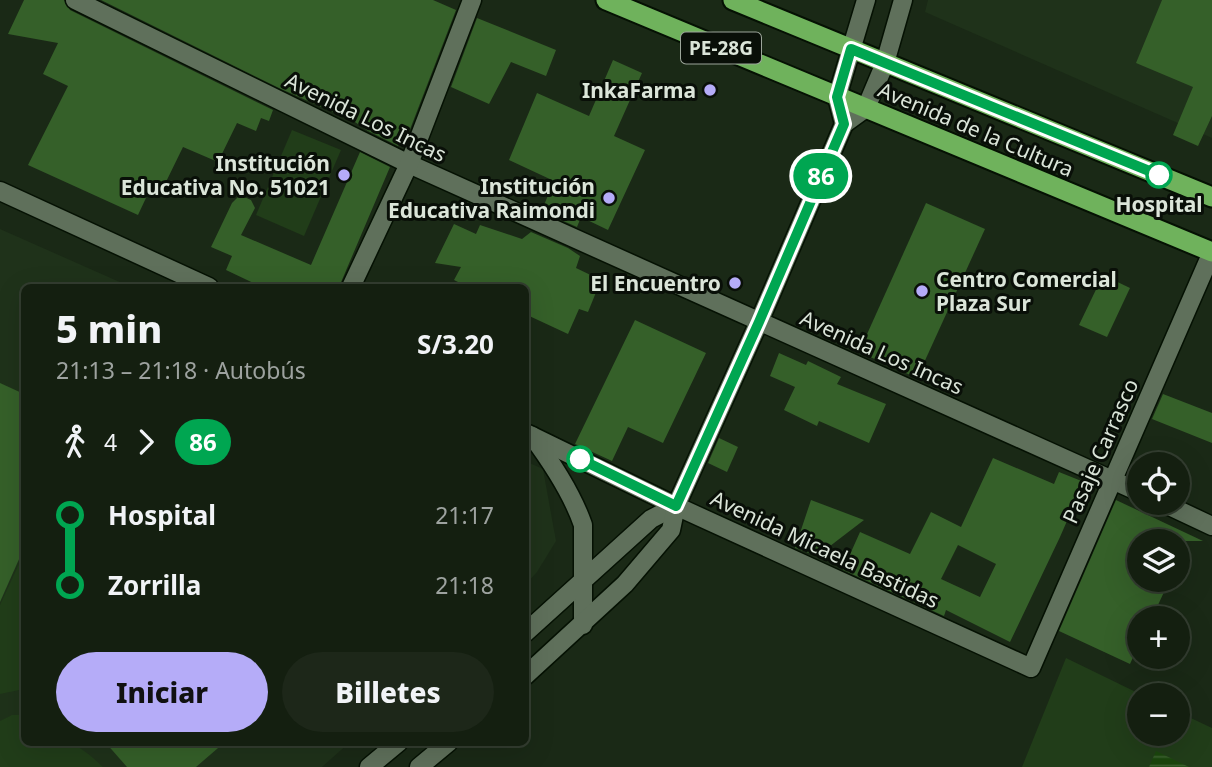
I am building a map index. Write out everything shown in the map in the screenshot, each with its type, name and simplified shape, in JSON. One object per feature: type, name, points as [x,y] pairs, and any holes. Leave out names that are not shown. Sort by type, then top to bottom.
[{"type":"highway","name":"Avenida de la Cultura","points":[[606,0],[1212,252]]},
{"type":"highway","name":"Avenida de la Cultura","points":[[733,0],[1212,197]]},
{"type":"street","name":"Avenida Los Incas","points":[[75,0],[408,164],[1127,487]]},
{"type":"street","points":[[352,284],[408,164],[472,0]]},
{"type":"street","points":[[844,124],[837,97],[866,0]]},
{"type":"street","points":[[529,672],[625,584],[671,530],[676,506],[844,124],[866,108],[885,63],[903,0]]},
{"type":"street","points":[[0,191],[202,284]]},
{"type":"street","name":"Pasaje Carrasco","points":[[1031,668],[1212,252]]},
{"type":"street","name":"Avenida Micaela Bastidas","points":[[529,434],[676,506],[1031,668]]},
{"type":"street","points":[[529,435],[549,460],[583,525],[583,625]]},
{"type":"street","points":[[529,630],[651,519],[676,506]]},
{"type":"street","points":[[1189,515],[1212,526]]},
{"type":"street","points":[[369,767],[393,746]]},
{"type":"street","points":[[419,767],[444,746]]},
{"type":"shaded area","points":[[928,0],[1212,0],[1212,138],[925,12]]},
{"type":"shaded area","points":[[292,130],[341,150],[304,236],[256,215]]},
{"type":"shaded area","points":[[0,229],[124,284],[21,284],[21,746],[346,746],[322,767],[0,767]]},
{"type":"shaded area","points":[[529,463],[543,469],[556,541],[529,581]]},
{"type":"shaded area","points":[[21,560],[21,690],[0,694],[0,605]]},
{"type":"shaded area","points":[[1066,658],[1127,688],[1127,746],[1190,746],[1190,718],[1212,728],[1212,767],[1022,767]]},
{"type":"shaded area","points":[[12,715],[21,715],[21,746],[77,746],[103,767],[0,767],[0,721]]},
{"type":"shaded area","points":[[1156,751],[1189,767],[1149,767]]},
{"type":"building","points":[[24,0],[64,0],[70,10],[273,110],[269,121],[261,118],[256,131],[237,123],[218,162],[183,147],[163,188],[153,183],[138,215],[28,165],[68,86],[43,74],[58,43],[8,34]]},
{"type":"building","points":[[101,0],[433,0],[456,10],[404,145],[400,143],[398,146],[355,122],[281,89]]},
{"type":"building","points":[[1162,0],[1212,0],[1212,116],[1198,146],[1173,135],[1193,87],[1136,63]]},
{"type":"building","points":[[477,18],[556,50],[546,76],[511,62],[489,104],[451,87]]},
{"type":"building","points":[[613,60],[642,73],[614,136],[645,150],[608,230],[581,217],[577,227],[552,216],[558,211],[544,205],[554,181],[509,160],[537,93],[589,116]]},
{"type":"building","points":[[360,152],[390,167],[340,284],[256,284],[226,270],[232,256],[211,247],[232,203],[240,195],[251,200],[255,208],[241,235],[311,265]]},
{"type":"building","name":"Centro Comercial Plaza Sur","points":[[926,203],[985,229],[917,378],[859,352]]},
{"type":"building","points":[[454,224],[476,234],[480,225],[522,239],[531,232],[568,248],[580,256],[576,268],[601,280],[588,312],[579,309],[568,334],[529,316],[529,284],[462,284],[454,280],[461,267],[435,263]]},
{"type":"building","points":[[1103,275],[1130,288],[1107,337],[1079,325]]},
{"type":"building","points":[[635,320],[706,353],[663,443],[628,427],[612,461],[575,444]]},
{"type":"building","points":[[779,353],[806,365],[808,361],[841,377],[837,384],[886,404],[869,443],[819,421],[817,426],[784,410],[795,387],[770,376]]},
{"type":"building","points":[[0,383],[21,393],[21,555],[0,602]]},
{"type":"building","points":[[1163,394],[1212,413],[1212,443],[1152,419]]},
{"type":"building","points":[[719,438],[738,447],[727,472],[708,463]]},
{"type":"building","points":[[993,458],[1054,484],[1059,472],[1084,482],[1010,642],[946,610],[944,616],[843,570],[860,532],[910,554],[931,512],[961,527]],"holes":[[[958,545],[996,564],[980,597],[941,579]]]},
{"type":"building","points":[[811,500],[864,520],[817,556],[795,548]]},
{"type":"building","points":[[1116,500],[1127,505],[1127,515],[1148,515],[1178,529],[1127,529],[1127,592],[1164,592],[1158,606],[1127,606],[1127,663],[1059,631]]},
{"type":"building","points":[[1190,535],[1203,541],[1190,541]]},
{"type":"building","points":[[109,746],[220,746],[196,767],[127,767]]},
{"type":"bus line","name":"86","points":[[580,459],[676,506],[844,124],[837,97],[851,49],[1159,175]]},
{"type":"place","name":"InkaFarma","points":[[710,90]]},
{"type":"place","name":"Institución Educativa No. 51021","points":[[344,175]]},
{"type":"place","name":"Hospital","points":[[1159,175]]},
{"type":"place","name":"Institución Educativa Raimondi","points":[[609,198]]},
{"type":"place","name":"El Encuentro","points":[[735,283]]},
{"type":"place","name":"Centro Comercial Plaza Sur","points":[[922,291]]}]
